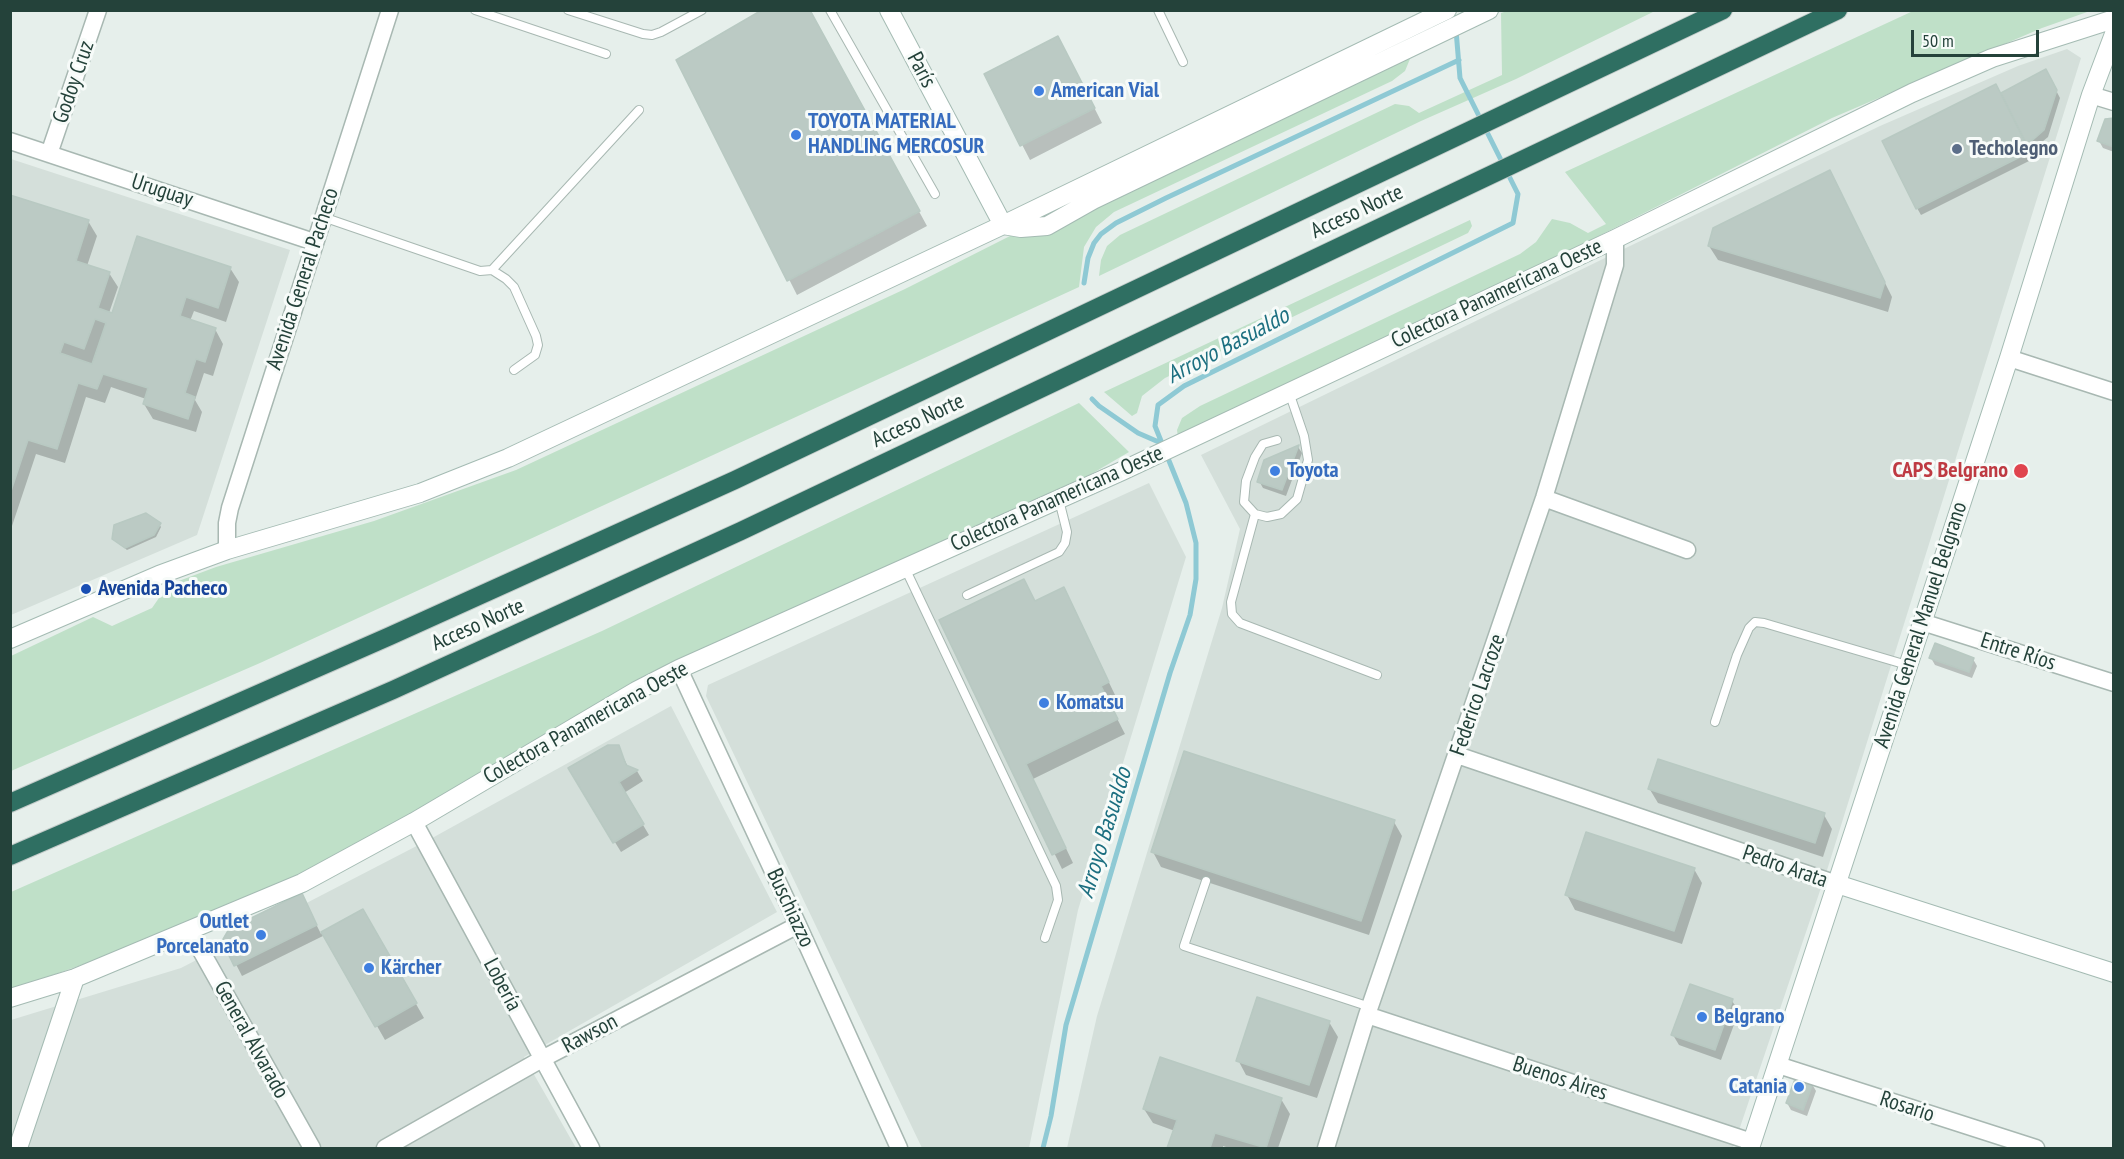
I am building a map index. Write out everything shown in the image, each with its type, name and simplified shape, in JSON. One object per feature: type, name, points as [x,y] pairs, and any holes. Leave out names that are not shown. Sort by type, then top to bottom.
[{"type":"highway","name":"Acceso Norte","points":[[10,802],[401,631],[724,485],[1723,10]]},
{"type":"highway","name":"Acceso Norte","points":[[10,856],[393,690],[741,531],[1838,10]]},
{"type":"street","name":"Godoy Cruz","points":[[49,154],[98,10]]},
{"type":"street","name":"París","points":[[889,10],[1003,225]]},
{"type":"street","points":[[10,639],[137,584],[227,550],[420,493],[508,458],[1003,225],[1447,10]]},
{"type":"street","points":[[1003,225],[1021,228],[1047,226],[1093,200],[1489,10]]},
{"type":"street","name":"Avenida General Pacheco","points":[[227,550],[227,523],[230,508],[389,11]]},
{"type":"street","name":"Colectora Panamericana Oeste","points":[[10,998],[75,978],[302,883],[414,822],[626,696],[679,669],[1122,471],[1615,239],[1942,80],[1992,58],[2114,19]]},
{"type":"street","name":"Avenida General Manuel Belgrano","points":[[1751,1145],[2009,358],[2091,95],[2114,34]]},
{"type":"street","points":[[2091,95],[2114,102]]},
{"type":"street","name":"Uruguay","points":[[10,141],[314,242]]},
{"type":"street","name":"Federico Lacroze","points":[[1326,1149],[1369,1011],[1544,498],[1615,265],[1615,239]]},
{"type":"street","points":[[2009,358],[2114,392]]},
{"type":"street","points":[[1544,498],[1687,550]]},
{"type":"street","name":"Entre Ríos","points":[[1922,621],[2114,683]]},
{"type":"street","name":"Buschiazzo","points":[[679,669],[899,1149]]},
{"type":"street","name":"Pedro Arata","points":[[1457,755],[1837,884],[2114,973]]},
{"type":"street","name":"Lobería","points":[[414,822],[591,1149]]},
{"type":"street","name":"Rawson","points":[[385,1149],[542,1059],[798,925]]},
{"type":"street","name":"General Alvarado","points":[[190,931],[312,1149]]},
{"type":"street","points":[[20,1148],[75,978]]},
{"type":"street","name":"Buenos Aires","points":[[1369,1011],[1751,1145]]},
{"type":"street","name":"Rosario","points":[[1778,1065],[2036,1149]]},
{"type":"lane","points":[[475,10],[606,54]]},
{"type":"lane","points":[[568,10],[643,34],[652,34],[661,32],[702,10]]},
{"type":"lane","points":[[830,10],[935,194]]},
{"type":"lane","points":[[1158,10],[1183,62]]},
{"type":"lane","points":[[492,270],[639,110]]},
{"type":"lane","points":[[323,217],[480,271],[492,270],[506,279],[514,287],[538,345],[535,355],[514,370]]},
{"type":"lane","points":[[1277,440],[1263,444],[1255,456],[1246,481],[1244,502],[1255,514],[1267,517],[1281,514],[1297,499],[1308,460],[1304,436],[1289,392]]},
{"type":"lane","points":[[967,595],[1059,552],[1068,532],[1059,500]]},
{"type":"lane","points":[[1255,514],[1231,602],[1232,614],[1240,623],[1377,675]]},
{"type":"lane","points":[[905,568],[1059,893],[1045,938]]},
{"type":"lane","points":[[1715,722],[1737,655],[1749,627],[1755,622],[1764,622],[1907,665]]},
{"type":"lane","points":[[1206,881],[1184,946],[1369,1011]]},
{"type":"shaded area","points":[[2067,49],[2081,58],[1828,867],[1733,1148],[1067,1148],[1097,1016],[1222,608],[1240,529],[1201,455],[1880,126],[2018,66]]},
{"type":"shaded area","points":[[11,159],[290,250],[197,535],[11,615]]},
{"type":"shaded area","points":[[1149,483],[1186,557],[1078,910],[1029,1148],[922,1148],[706,696],[708,685]]},
{"type":"shaded area","points":[[671,706],[777,912],[524,1057],[576,1148],[11,1148],[11,1020],[181,968],[434,837]]},
{"type":"green space","points":[[1507,11],[1655,11],[1099,276],[1101,260],[1107,246],[1120,235],[1395,104],[1409,106],[1419,113],[1502,75],[1501,13]]},
{"type":"green space","points":[[1913,11],[2090,11],[2042,28],[1832,118],[1573,249],[1178,437],[1177,430],[1182,418],[1200,406],[1520,254],[1536,242],[1552,219],[1570,223],[1588,233],[1606,224],[1565,172]]},
{"type":"green space","points":[[1412,54],[1405,71],[1392,81],[1114,212],[1096,227],[1084,247],[1079,287],[260,663],[11,771],[11,656],[93,617],[112,626],[152,608],[168,585],[216,567],[374,521],[516,470],[905,289],[1010,236],[1039,233]]},
{"type":"green space","points":[[1470,220],[1472,226],[1468,233],[1165,378],[1142,396],[1137,413],[1132,416],[1104,392]]},
{"type":"green space","points":[[1079,403],[1129,452],[1064,490],[844,589],[312,871],[140,944],[11,990],[11,892],[602,631]]},
{"type":"building","name":"TOYOTA MATERIAL HANDLING MERCOSUR","points":[[762,10],[810,10],[920,211],[787,281],[676,60]]},
{"type":"building","name":"American Vial","points":[[1058,36],[1095,108],[1020,146],[984,74]]},
{"type":"building","name":"Techolegno","points":[[2046,69],[2057,90],[2044,130],[2027,145],[2001,93]]},
{"type":"building","name":"Techolegno","points":[[1996,84],[2030,152],[1916,209],[1882,141]]},
{"type":"building","points":[[2114,118],[2114,147],[2097,141],[2105,119]]},
{"type":"building","points":[[1830,170],[1885,282],[1880,298],[1708,246],[1713,228]]},
{"type":"building","points":[[10,195],[89,220],[76,261],[110,272],[98,308],[112,313],[137,236],[231,267],[218,308],[186,297],[180,316],[216,328],[205,362],[196,359],[185,393],[195,397],[188,419],[143,404],[148,388],[103,374],[97,389],[78,383],[57,449],[28,440],[10,494]],"holes":[[[95,319],[106,323],[92,364],[60,353],[64,342],[84,349]]]},
{"type":"building","name":"Toyota","points":[[1299,445],[1282,490],[1257,482],[1264,460]]},
{"type":"building","points":[[146,513],[161,523],[154,535],[125,548],[112,539],[114,525]]},
{"type":"building","name":"Komatsu","points":[[1024,579],[1035,601],[1064,587],[1109,682],[1101,686],[1118,719],[1026,764],[1066,848],[1052,855],[939,620]]},
{"type":"building","points":[[1935,643],[1974,658],[1969,672],[1929,658]]},
{"type":"building","points":[[608,745],[619,745],[626,765],[638,770],[619,782],[644,824],[613,843],[568,768]]},
{"type":"building","points":[[1184,751],[1395,820],[1361,921],[1151,852]]},
{"type":"building","points":[[1658,759],[1825,813],[1815,843],[1648,789]]},
{"type":"building","points":[[1586,832],[1695,868],[1674,931],[1565,895]]},
{"type":"building","name":"Outlet Porcelanato","points":[[302,893],[317,925],[234,966],[222,941],[229,929]]},
{"type":"building","name":"Kärcher","points":[[363,909],[417,1003],[375,1027],[321,932]]},
{"type":"building","name":"Belgrano","points":[[1690,984],[1733,999],[1715,1050],[1671,1035]]},
{"type":"building","points":[[1257,997],[1330,1021],[1309,1085],[1236,1061]]},
{"type":"building","points":[[1160,1057],[1282,1098],[1266,1148],[1215,1133],[1210,1148],[1167,1148],[1177,1120],[1143,1109]]},
{"type":"building","points":[[1801,1078],[1813,1083],[1803,1110],[1786,1103],[1795,1079]]},
{"type":"waterway","name":"Arroyo Basualdo","points":[[1043,1148],[1051,1116],[1066,1025],[1170,673],[1190,615],[1196,579],[1196,543],[1186,503],[1155,426],[1158,405],[1184,386],[1513,223],[1518,194],[1460,78],[1456,30]]},
{"type":"waterway","points":[[1084,283],[1088,258],[1094,243],[1101,234],[1116,223],[1459,60]]},
{"type":"waterway","points":[[1092,399],[1138,433],[1161,443]]},
{"type":"place","name":"American Vial","points":[[1039,91]]},
{"type":"place","name":"TOYOTA MATERIAL HANDLING MERCOSUR","points":[[796,135]]},
{"type":"place","name":"Techolegno","points":[[1957,149]]},
{"type":"place","name":"Toyota","points":[[1275,471]]},
{"type":"place","name":"CAPS Belgrano","points":[[2021,471]]},
{"type":"place","name":"Avenida Pacheco","points":[[86,589]]},
{"type":"place","name":"Komatsu","points":[[1044,703]]},
{"type":"place","name":"Outlet Porcelanato","points":[[261,935]]},
{"type":"place","name":"Kärcher","points":[[369,968]]},
{"type":"place","name":"Belgrano","points":[[1702,1017]]},
{"type":"place","name":"Catania","points":[[1799,1087]]}]
